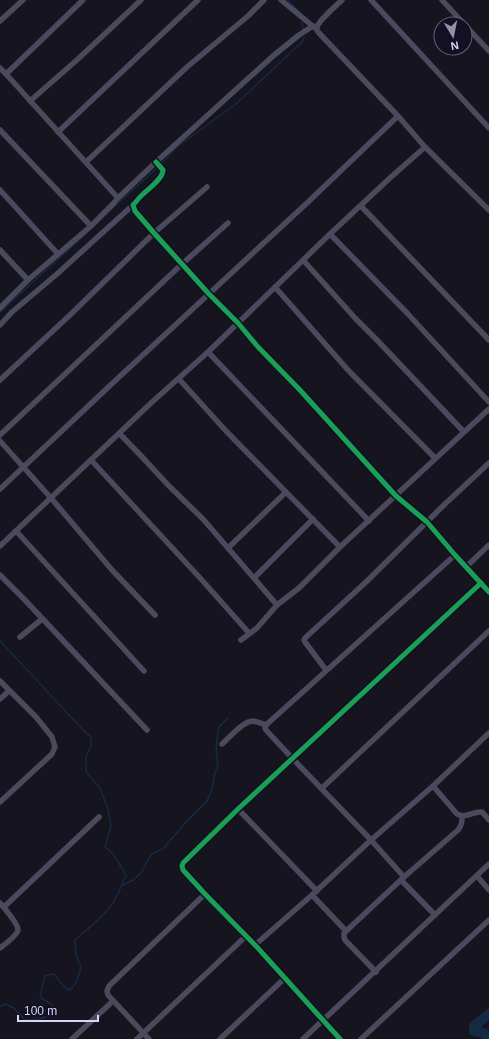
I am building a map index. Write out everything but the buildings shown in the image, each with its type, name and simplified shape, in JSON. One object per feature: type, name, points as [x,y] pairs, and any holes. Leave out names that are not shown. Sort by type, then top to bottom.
[{"type":"street","points":[[0,21],[23,0]]},
{"type":"street","points":[[6,74],[83,0]]},
{"type":"street","points":[[30,101],[78,59],[141,0]]},
{"type":"street","points":[[58,132],[198,0]]},
{"type":"street","points":[[86,162],[187,67],[248,16],[264,0]]},
{"type":"street","points":[[281,0],[315,28],[398,116],[425,147],[489,210]]},
{"type":"street","points":[[0,307],[28,280],[91,226],[156,162],[273,56],[299,35],[315,28],[342,0]]},
{"type":"street","points":[[371,0],[489,128]]},
{"type":"street","points":[[442,0],[457,16]]},
{"type":"street","points":[[473,33],[489,51]]},
{"type":"street","points":[[0,68],[118,198]]},
{"type":"street","points":[[0,489],[398,116]]},
{"type":"street","points":[[0,130],[91,226]]},
{"type":"street","points":[[0,546],[151,403],[208,352],[330,234],[425,147]]},
{"type":"street","points":[[0,325],[12,312],[57,274],[152,187],[163,174],[164,170],[156,162]]},
{"type":"street","points":[[0,380],[70,315],[154,233],[207,187]]},
{"type":"street","points":[[0,190],[58,254]]},
{"type":"street","points":[[133,206],[135,211],[209,294],[238,323],[258,347],[299,389],[396,496],[427,522],[489,592]]},
{"type":"street","points":[[361,206],[489,340]]},
{"type":"street","points":[[0,435],[182,264],[228,223]]},
{"type":"street","points":[[330,234],[408,314],[489,402]]},
{"type":"street","points":[[0,250],[28,280]]},
{"type":"street","points":[[303,260],[354,318],[377,340],[464,432]]},
{"type":"street","points":[[275,287],[348,370],[435,458]]},
{"type":"street","points":[[208,352],[369,521]]},
{"type":"street","points":[[179,379],[226,431],[340,547]]},
{"type":"street","points":[[241,640],[257,628],[277,604],[299,588],[340,547],[489,409]]},
{"type":"street","points":[[120,434],[203,520],[277,604]]},
{"type":"street","points":[[0,441],[112,570],[155,615]]},
{"type":"street","points":[[91,460],[249,633]]},
{"type":"street","points":[[326,670],[305,642],[305,638],[366,582],[489,463]]},
{"type":"street","points":[[228,548],[286,492]]},
{"type":"street","points":[[254,578],[313,519]]},
{"type":"street","points":[[16,532],[144,671]]},
{"type":"street","points":[[466,567],[489,545]]},
{"type":"street","points":[[266,725],[455,554]]},
{"type":"street","points":[[0,575],[147,730]]},
{"type":"street","points":[[340,1039],[255,945],[183,870],[182,866],[183,863],[238,809],[481,583]]},
{"type":"street","points":[[20,638],[42,619]]},
{"type":"street","points":[[322,788],[489,631]]},
{"type":"street","points":[[0,681],[36,717],[52,737],[55,747],[52,754],[0,802]]},
{"type":"street","points":[[0,699],[9,691]]},
{"type":"street","points":[[222,744],[247,722],[253,721],[266,725]]},
{"type":"street","points":[[266,725],[266,730],[371,840],[435,915]]},
{"type":"street","points":[[255,945],[317,891],[371,840],[489,734]]},
{"type":"street","points":[[432,786],[457,814],[466,816],[477,811],[482,812],[489,820]]},
{"type":"street","points":[[238,809],[317,891]]},
{"type":"street","points":[[376,972],[345,940],[344,934],[403,878],[458,830],[462,823],[462,816]]},
{"type":"street","points":[[0,948],[16,934],[18,930],[14,920],[2,905],[99,817]]},
{"type":"street","points":[[303,1039],[376,972],[489,864]]},
{"type":"street","points":[[476,876],[489,890]]},
{"type":"street","points":[[149,1039],[113,1001],[108,995],[107,991],[109,986],[205,894]]},
{"type":"street","points":[[312,895],[346,931]]},
{"type":"street","points":[[361,1039],[489,920]]},
{"type":"street","points":[[137,1039],[246,936]]},
{"type":"street","points":[[220,1039],[285,978]]},
{"type":"street","points":[[72,1039],[113,1001]]},
{"type":"waterway","points":[[288,0],[299,12]]},
{"type":"waterway","points":[[302,22],[303,29]]},
{"type":"waterway","points":[[162,163],[178,146],[236,104],[303,41],[304,37]]},
{"type":"waterway","points":[[106,214],[158,167]]},
{"type":"waterway","points":[[0,312],[88,232]]},
{"type":"waterway","points":[[0,641],[91,737],[91,747],[86,756],[86,772],[100,788],[108,809],[111,826],[105,847],[114,855],[126,875],[113,903],[95,923],[75,940],[76,955],[81,967],[76,983],[70,990],[64,987],[54,974],[45,976],[40,997],[51,1004],[55,1013],[40,1019],[25,1020],[14,1008],[5,1004],[0,1007]]},
{"type":"waterway","points":[[123,885],[133,880],[142,872],[152,854],[163,849],[187,821],[207,801],[212,789],[218,764],[216,752],[218,730],[228,718]]},
{"type":"waterway","points":[[489,1014],[474,1026],[474,1031],[484,1033],[489,1039]]},
{"type":"cycle path","points":[[156,162],[163,170],[161,177],[133,205],[135,211],[209,294],[238,323],[258,347],[299,389],[396,496],[427,522],[489,592]]},
{"type":"cycle path","points":[[340,1039],[255,945],[183,870],[182,866],[183,863],[238,809],[481,583]]}]
